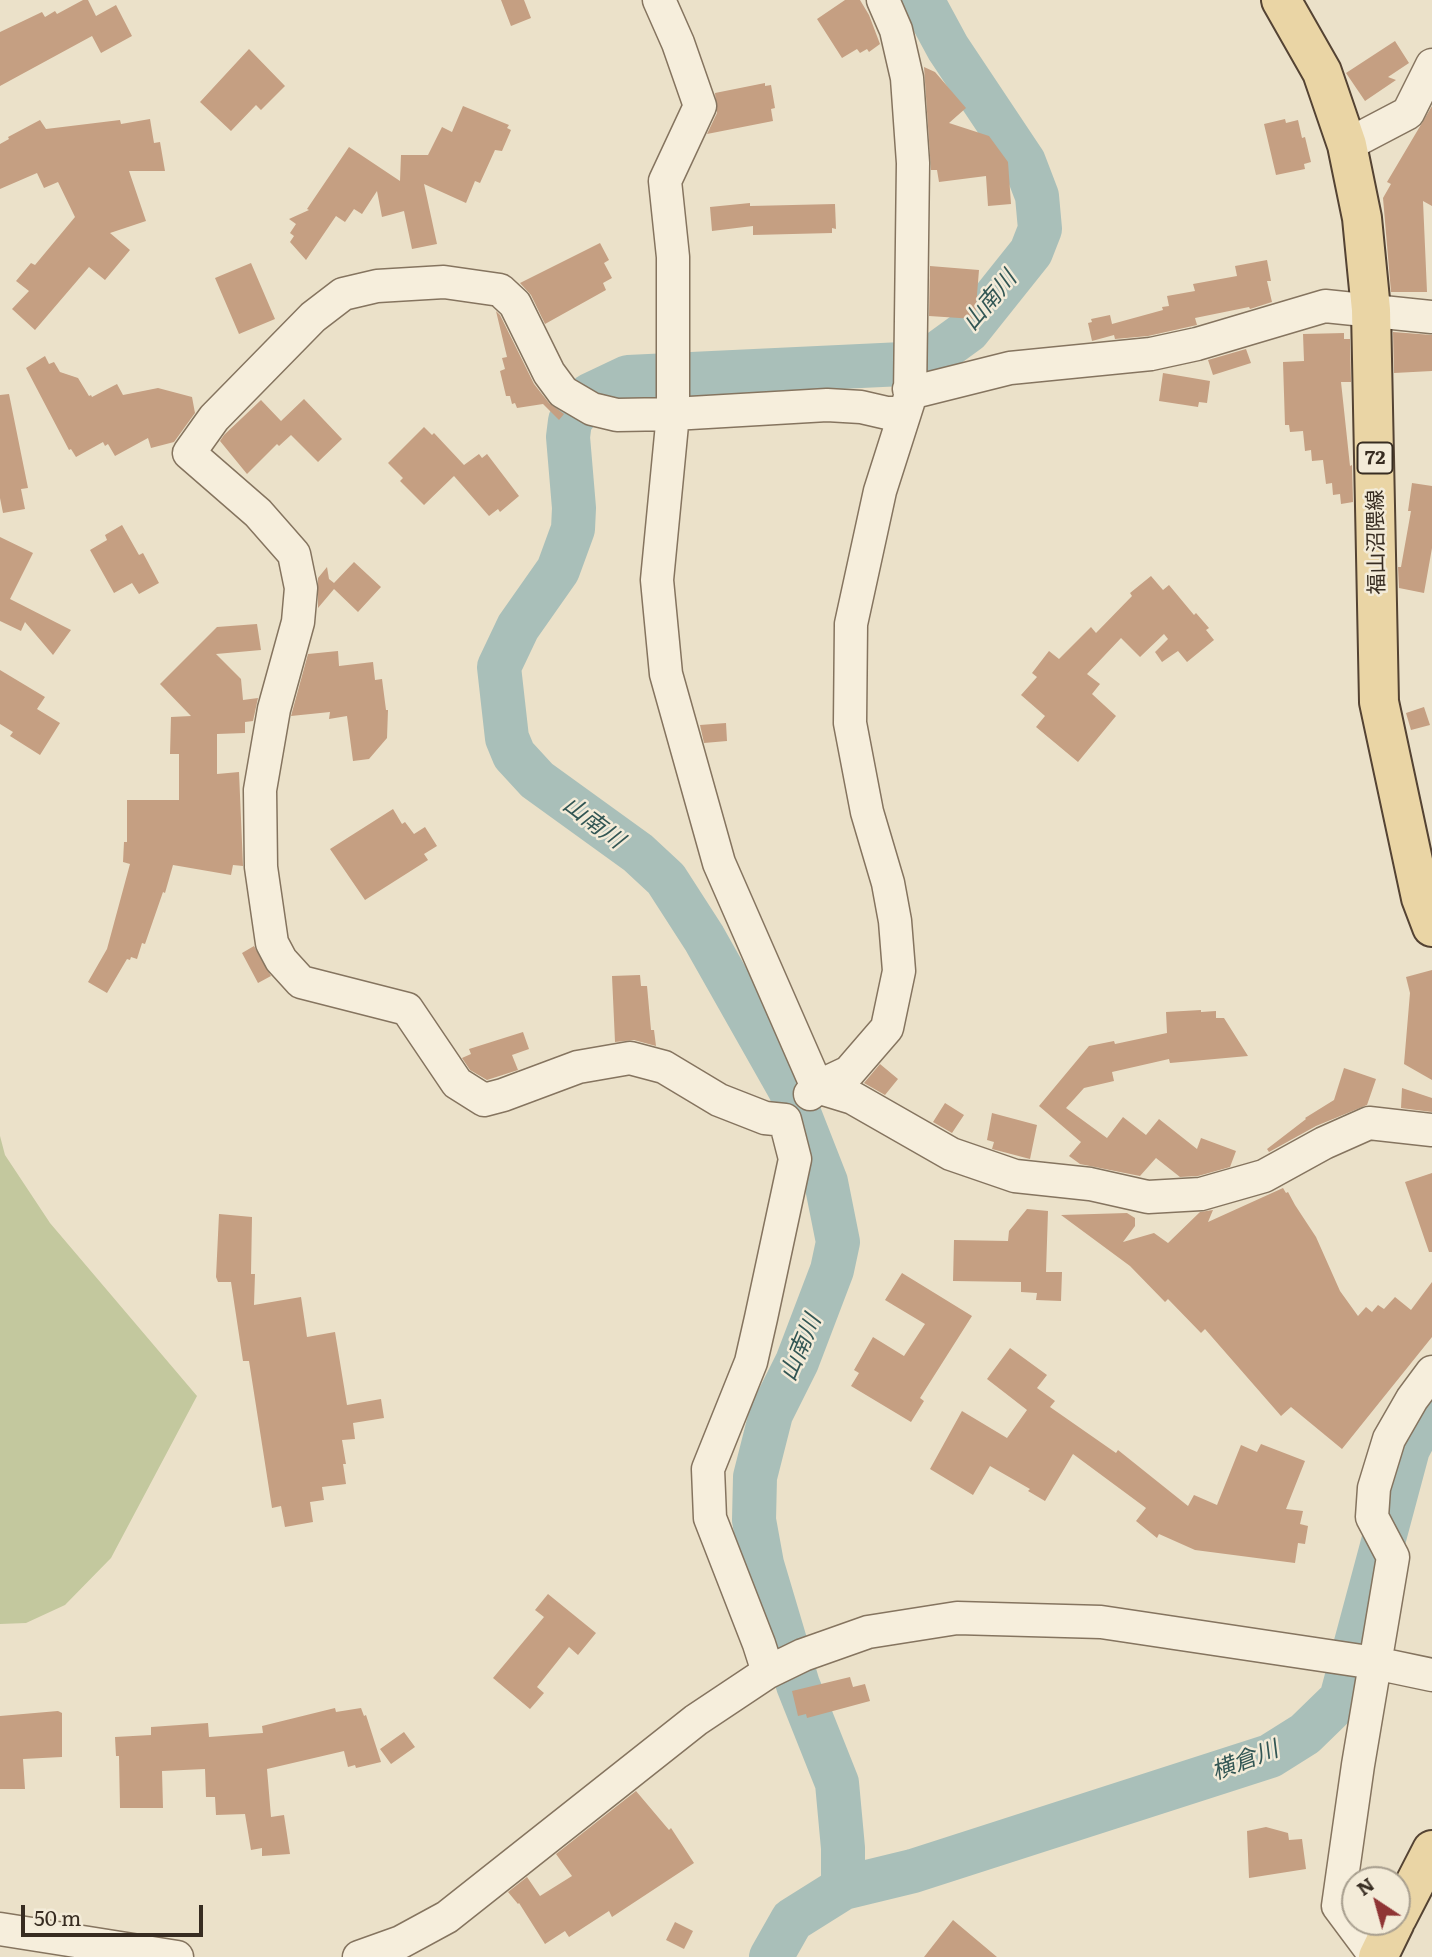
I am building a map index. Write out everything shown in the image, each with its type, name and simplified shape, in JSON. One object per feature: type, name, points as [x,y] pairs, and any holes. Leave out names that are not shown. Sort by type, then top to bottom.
[{"type":"main road","name":"福山沼隈線","points":[[1281,0],[1322,72],[1348,145],[1362,218],[1371,310],[1380,702],[1400,808],[1421,898],[1432,927]]},
{"type":"main road","points":[[1411,1891],[1432,1850]]},
{"type":"main road","points":[[1377,1957],[1388,1936]]},
{"type":"street","points":[[659,0],[678,43],[700,106],[665,181],[673,257],[673,414],[657,580],[666,674],[719,863],[817,1087],[853,1098],[951,1154],[1016,1176],[1090,1184],[1148,1197],[1201,1194],[1264,1176],[1324,1143],[1369,1123],[1432,1130]]},
{"type":"street","points":[[785,1120],[817,1087],[849,1072],[887,1028],[899,971],[895,920],[888,883],[867,812],[850,723],[851,624],[880,491],[907,401],[913,163],[907,78],[895,30],[883,0]]},
{"type":"street","points":[[1348,145],[1408,113],[1432,65]]},
{"type":"street","points":[[785,1120],[765,1118],[719,1100],[664,1067],[631,1058],[578,1067],[484,1100],[457,1083],[407,1009],[300,982],[281,960],[272,943],[261,867],[260,790],[274,709],[298,622],[301,588],[294,554],[258,513],[189,453],[214,418],[313,317],[343,294],[377,286],[444,282],[500,290],[515,304],[549,373],[563,392],[592,409],[617,415],[827,405],[861,407],[887,413],[918,391],[1010,368],[1151,354],[1197,344],[1325,306],[1432,317]]},
{"type":"street","points":[[768,1672],[710,1518],[708,1469],[751,1362],[764,1305],[795,1159],[785,1120]]},
{"type":"street","points":[[1377,1957],[1338,1906],[1358,1765],[1393,1557],[1372,1517],[1379,1467],[1389,1439],[1412,1399],[1432,1372]]},
{"type":"street","points":[[359,1957],[401,1942],[447,1917],[696,1720],[768,1672],[803,1654],[868,1632],[957,1618],[1101,1622],[1375,1663],[1432,1675]]},
{"type":"street","points":[[0,1929],[177,1957]]},
{"type":"green space","points":[[0,1136],[5,1155],[50,1223],[197,1396],[111,1558],[65,1605],[26,1623],[0,1624]]},
{"type":"building","points":[[88,0],[96,16],[116,5],[132,36],[101,53],[92,36],[0,86],[0,32],[42,12],[45,17],[55,11],[57,14]]},
{"type":"building","points":[[501,0],[524,0],[531,18],[511,26]]},
{"type":"building","points":[[845,0],[860,0],[880,44],[869,52],[867,49],[860,53],[857,49],[842,58],[817,19]]},
{"type":"building","points":[[1395,41],[1409,63],[1388,77],[1396,80],[1365,101],[1346,73]]},
{"type":"building","points":[[249,49],[285,86],[261,110],[256,105],[231,131],[200,102]]},
{"type":"building","points":[[924,67],[935,72],[966,108],[949,123],[989,136],[1008,162],[1011,204],[988,206],[986,176],[939,182],[937,170],[931,170]]},
{"type":"building","points":[[765,83],[765,86],[771,85],[775,108],[771,109],[773,121],[707,134],[717,113],[715,93]]},
{"type":"building","points":[[463,106],[509,125],[507,128],[511,130],[502,151],[495,150],[480,183],[475,181],[466,203],[424,184],[437,244],[412,249],[404,211],[382,217],[377,191],[362,214],[354,209],[345,222],[336,216],[306,260],[290,242],[294,236],[290,233],[296,224],[289,219],[309,210],[307,209],[349,147],[400,181],[401,155],[428,155],[442,127],[452,132]]},
{"type":"building","points":[[1432,106],[1432,206],[1423,201],[1427,292],[1391,292],[1383,198],[1391,184],[1387,182]]},
{"type":"building","points":[[150,119],[154,143],[160,142],[165,171],[129,171],[146,221],[110,233],[130,250],[105,280],[89,267],[35,330],[12,309],[29,291],[16,281],[31,263],[35,265],[75,217],[58,182],[44,188],[37,173],[0,189],[0,144],[40,120],[46,129],[120,120],[121,124]]},
{"type":"building","points":[[1285,119],[1286,123],[1298,120],[1311,162],[1304,164],[1305,169],[1276,175],[1264,124]]},
{"type":"building","points":[[750,203],[750,206],[835,204],[836,229],[832,228],[832,233],[753,235],[753,226],[712,231],[710,207]]},
{"type":"building","points":[[600,243],[609,260],[604,263],[612,278],[603,283],[606,290],[545,324],[531,295],[520,283]]},
{"type":"building","points":[[1267,260],[1271,281],[1267,281],[1272,302],[1250,309],[1249,307],[1195,318],[1197,325],[1148,336],[1115,339],[1114,335],[1092,341],[1088,323],[1092,322],[1091,319],[1110,315],[1112,324],[1163,310],[1162,307],[1169,306],[1167,296],[1195,291],[1193,284],[1237,276],[1235,266]]},
{"type":"building","points":[[251,263],[275,319],[239,334],[215,278]]},
{"type":"building","points":[[930,266],[979,270],[975,319],[929,316]]},
{"type":"building","points":[[496,311],[534,384],[549,403],[564,414],[559,420],[543,404],[517,408],[515,403],[512,404],[510,396],[506,396],[500,371],[505,369],[502,358],[507,357]]},
{"type":"building","points":[[1393,332],[1432,335],[1432,371],[1394,373]]},
{"type":"building","points":[[1344,333],[1344,339],[1350,339],[1351,382],[1341,382],[1350,466],[1352,465],[1353,502],[1341,504],[1340,494],[1333,495],[1332,483],[1326,484],[1323,460],[1312,461],[1311,450],[1305,451],[1303,431],[1290,432],[1289,425],[1285,425],[1283,362],[1304,361],[1303,334]]},
{"type":"building","points":[[1246,349],[1251,363],[1213,375],[1208,360]]},
{"type":"building","points":[[45,356],[49,364],[54,362],[60,372],[78,378],[89,396],[92,397],[117,384],[123,395],[158,388],[192,397],[195,413],[174,442],[151,448],[148,438],[115,456],[108,444],[105,446],[103,442],[76,457],[71,449],[69,450],[26,368]]},
{"type":"building","points":[[1163,373],[1210,381],[1207,403],[1199,402],[1198,407],[1159,401]]},
{"type":"building","points":[[9,394],[28,488],[21,489],[25,509],[3,513],[0,498],[0,395]]},
{"type":"building","points":[[304,399],[342,439],[318,462],[291,435],[279,446],[277,444],[247,474],[220,441],[224,435],[261,400],[281,421]]},
{"type":"building","points":[[424,427],[432,435],[434,433],[464,465],[479,454],[482,458],[487,454],[519,496],[500,512],[498,509],[489,516],[454,476],[424,505],[400,481],[403,478],[388,463]]},
{"type":"building","points":[[1412,483],[1432,486],[1432,548],[1424,593],[1399,588],[1398,567],[1401,567],[1411,511],[1408,511]]},
{"type":"building","points":[[122,525],[139,555],[143,553],[159,583],[139,594],[132,583],[114,593],[90,550],[107,540],[105,535]]},
{"type":"building","points":[[0,537],[33,553],[10,599],[71,630],[53,655],[25,622],[21,631],[0,621]]},
{"type":"building","points":[[354,562],[381,587],[358,612],[334,589],[318,608],[318,578],[327,567],[329,579],[334,583]]},
{"type":"building","points":[[1151,576],[1163,590],[1169,585],[1194,615],[1196,613],[1209,628],[1206,630],[1214,640],[1187,662],[1178,651],[1162,662],[1155,652],[1168,639],[1164,634],[1140,657],[1121,638],[1087,674],[1100,684],[1092,694],[1116,716],[1078,762],[1036,727],[1045,716],[1021,695],[1037,677],[1032,673],[1049,651],[1059,659],[1091,627],[1096,633],[1132,596],[1130,593]]},
{"type":"building","points":[[257,624],[261,650],[216,654],[241,679],[243,700],[258,698],[253,721],[245,722],[245,733],[217,734],[217,774],[239,772],[243,866],[233,865],[231,875],[173,865],[145,944],[142,943],[137,959],[127,959],[107,993],[88,982],[107,949],[130,864],[123,862],[124,842],[127,842],[127,800],[179,800],[179,754],[170,754],[171,717],[191,716],[160,684],[217,627]]},
{"type":"building","points":[[338,651],[339,666],[373,662],[375,680],[382,679],[388,710],[387,738],[369,759],[353,761],[347,716],[329,719],[330,712],[291,716],[308,654]]},
{"type":"building","points":[[0,670],[45,697],[37,709],[60,723],[40,755],[10,736],[13,732],[0,724]]},
{"type":"building","points":[[1424,707],[1430,725],[1411,730],[1406,713]]},
{"type":"building","points":[[726,723],[727,741],[704,743],[700,725]]},
{"type":"building","points":[[393,809],[402,824],[405,822],[414,834],[425,827],[437,846],[424,854],[428,860],[365,900],[330,849]]},
{"type":"building","points":[[254,946],[271,976],[258,983],[242,953]]},
{"type":"building","points":[[1432,970],[1432,1080],[1404,1064],[1410,993],[1406,977]]},
{"type":"building","points":[[640,975],[641,986],[647,986],[651,1030],[654,1030],[656,1046],[634,1040],[615,1042],[612,976]]},
{"type":"building","points":[[1216,1011],[1216,1018],[1224,1018],[1248,1056],[1170,1063],[1169,1059],[1112,1072],[1114,1081],[1084,1088],[1066,1108],[1107,1138],[1123,1117],[1146,1135],[1159,1119],[1197,1149],[1201,1138],[1236,1151],[1230,1167],[1198,1176],[1180,1177],[1156,1158],[1140,1176],[1080,1164],[1069,1156],[1081,1142],[1039,1106],[1089,1046],[1114,1041],[1115,1044],[1167,1033],[1166,1012]]},
{"type":"building","points":[[523,1032],[529,1049],[512,1055],[518,1070],[487,1080],[470,1070],[462,1058],[471,1054],[469,1049]]},
{"type":"building","points":[[880,1064],[898,1079],[885,1095],[864,1083]]},
{"type":"building","points":[[1344,1068],[1376,1079],[1367,1105],[1316,1126],[1269,1152],[1267,1149],[1305,1118],[1334,1100]]},
{"type":"building","points":[[1402,1088],[1432,1098],[1432,1112],[1401,1108]]},
{"type":"building","points":[[945,1103],[964,1115],[952,1133],[933,1122]]},
{"type":"building","points":[[992,1113],[1037,1125],[1030,1159],[992,1149],[994,1142],[987,1140]]},
{"type":"building","points":[[1432,1173],[1432,1252],[1429,1252],[1405,1182]]},
{"type":"building","points":[[1283,1188],[1316,1237],[1340,1291],[1358,1316],[1366,1307],[1372,1312],[1378,1305],[1384,1309],[1395,1297],[1411,1310],[1432,1282],[1432,1337],[1342,1449],[1291,1407],[1281,1416],[1205,1329],[1201,1333],[1168,1299],[1165,1302],[1130,1266],[1061,1215],[1127,1213],[1135,1218],[1135,1226],[1123,1242],[1154,1233],[1168,1243],[1200,1212],[1213,1210],[1208,1222]]},
{"type":"building","points":[[1027,1209],[1048,1211],[1046,1272],[1062,1272],[1061,1301],[1036,1300],[1037,1293],[1021,1292],[1021,1282],[953,1281],[954,1240],[1008,1241],[1009,1231]]},
{"type":"building","points":[[219,1214],[252,1217],[251,1274],[255,1274],[254,1305],[301,1297],[307,1337],[335,1332],[347,1405],[381,1399],[384,1418],[353,1423],[355,1439],[342,1440],[346,1484],[322,1487],[324,1500],[310,1502],[313,1522],[285,1527],[281,1506],[272,1508],[249,1361],[243,1361],[231,1282],[218,1282],[216,1277]]},
{"type":"building","points":[[902,1273],[972,1316],[920,1398],[924,1401],[911,1422],[851,1386],[859,1373],[854,1370],[873,1337],[904,1356],[925,1324],[885,1300]]},
{"type":"building","points":[[1010,1348],[1047,1375],[1037,1388],[1055,1401],[1050,1407],[1116,1453],[1118,1450],[1188,1506],[1194,1495],[1217,1505],[1241,1445],[1257,1452],[1261,1444],[1305,1461],[1286,1509],[1303,1511],[1300,1524],[1308,1526],[1305,1544],[1298,1543],[1295,1563],[1195,1550],[1159,1534],[1157,1538],[1136,1521],[1146,1508],[1073,1454],[1045,1501],[990,1466],[973,1495],[930,1469],[962,1411],[1007,1438],[1027,1410],[987,1379]]},
{"type":"building","points":[[548,1594],[596,1633],[578,1655],[569,1647],[537,1687],[544,1693],[530,1709],[493,1678],[544,1617],[535,1610]]},
{"type":"building","points":[[850,1677],[853,1687],[865,1684],[870,1701],[807,1718],[806,1714],[798,1716],[792,1691]]},
{"type":"building","points":[[335,1708],[336,1712],[361,1708],[364,1716],[366,1715],[381,1762],[356,1768],[355,1765],[348,1767],[344,1751],[267,1769],[271,1817],[284,1815],[290,1854],[262,1856],[262,1848],[251,1850],[245,1814],[216,1815],[215,1797],[206,1797],[205,1769],[162,1771],[163,1808],[120,1808],[119,1756],[116,1756],[115,1737],[151,1735],[151,1727],[208,1723],[209,1737],[263,1733],[262,1726]]},
{"type":"building","points":[[58,1711],[62,1713],[62,1757],[23,1759],[25,1789],[0,1789],[0,1716]]},
{"type":"building","points":[[404,1732],[415,1747],[391,1764],[380,1749]]},
{"type":"building","points":[[636,1791],[669,1830],[671,1828],[694,1863],[612,1917],[609,1911],[569,1937],[565,1931],[545,1944],[519,1903],[508,1892],[527,1877],[540,1896],[572,1876],[556,1854]]},
{"type":"building","points":[[1266,1827],[1288,1833],[1289,1840],[1302,1839],[1306,1869],[1249,1878],[1247,1831]]},
{"type":"building","points":[[953,1920],[997,1957],[924,1957]]},
{"type":"building","points":[[675,1922],[693,1931],[684,1949],[666,1940]]},
{"type":"waterway","name":"山南川","points":[[843,1888],[843,1848],[837,1783],[798,1685],[762,1564],[754,1520],[755,1477],[771,1414],[797,1362],[832,1270],[838,1242],[826,1182],[790,1090],[704,938],[666,879],[638,853],[537,780],[514,755],[507,738],[499,667],[518,627],[558,570],[573,529],[574,508],[568,437],[570,421],[590,395],[628,377],[924,363],[968,331],[1031,252],[1040,229],[1037,196],[1024,162],[948,48],[922,0]]},
{"type":"waterway","name":"横倉川","points":[[771,1957],[792,1920],[843,1888],[913,1871],[1270,1756],[1305,1734],[1341,1699],[1408,1449],[1432,1408]]}]
